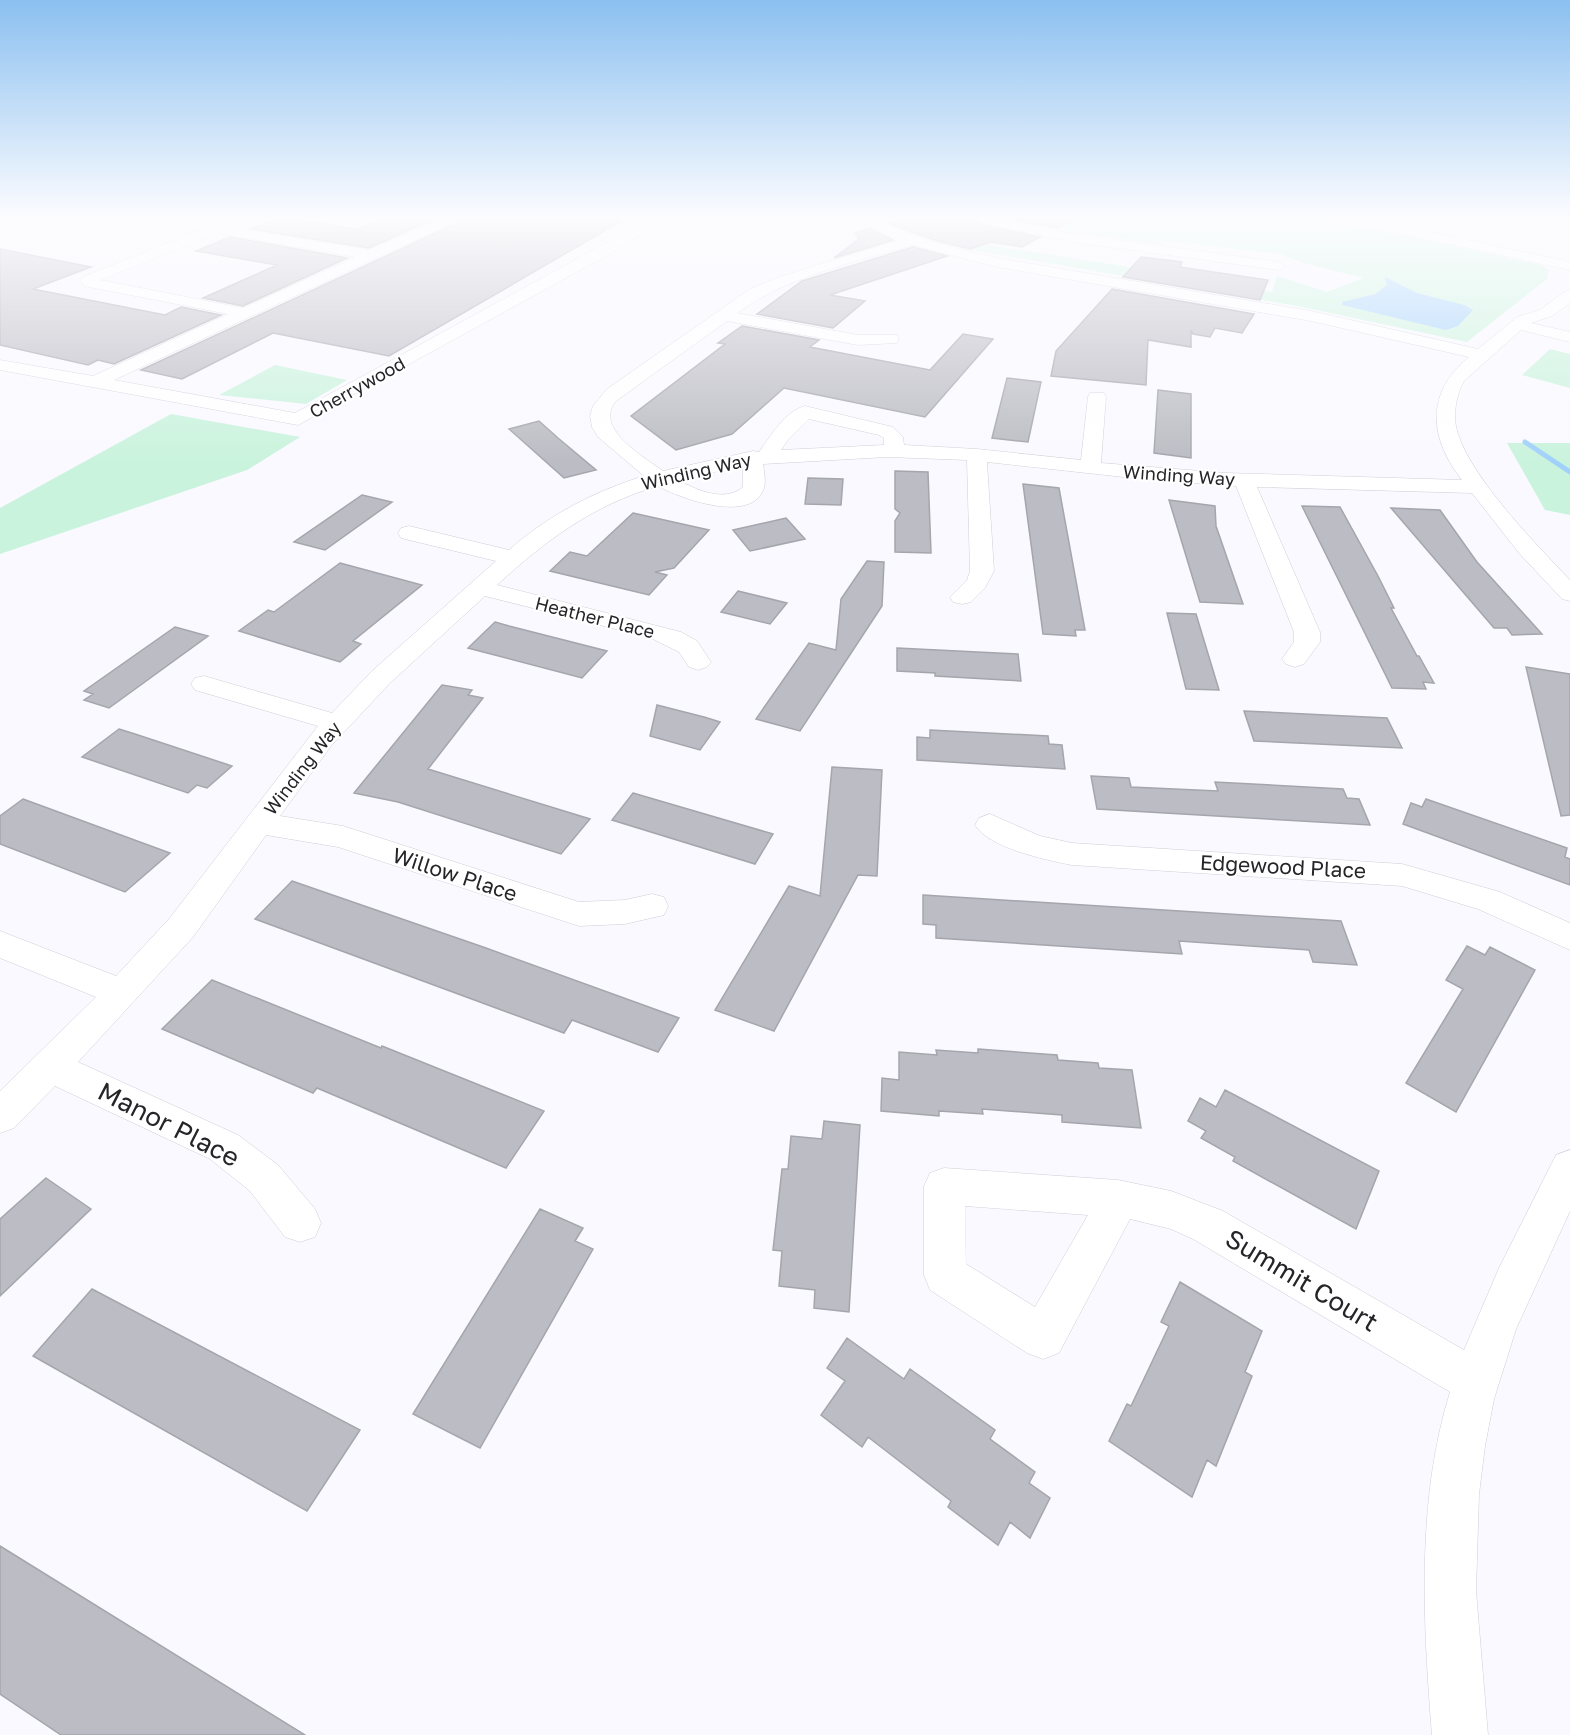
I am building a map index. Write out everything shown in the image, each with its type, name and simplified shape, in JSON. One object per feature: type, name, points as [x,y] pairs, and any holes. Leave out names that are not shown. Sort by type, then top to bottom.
[{"type":"street","points":[[178,300],[246,313]]},
{"type":"street","points":[[95,382],[274,300]]},
{"type":"street","name":"Cherrywood","points":[[0,365],[298,419],[515,300]]},
{"type":"street","points":[[745,300],[614,393],[600,411],[599,425],[605,433],[676,488],[693,495],[720,500],[747,495],[754,487],[760,457],[805,412],[886,431],[891,434],[895,442],[892,450]]},
{"type":"street","points":[[1218,300],[1345,322],[1481,355]]},
{"type":"street","points":[[1563,300],[1546,313],[1521,322],[1481,355],[1452,386],[1447,399],[1445,418],[1450,443],[1478,487],[1527,548],[1570,594]]},
{"type":"street","points":[[1521,322],[1525,310],[1532,301]]},
{"type":"street","points":[[723,315],[858,340],[891,339]]},
{"type":"street","points":[[1521,322],[1570,337]]},
{"type":"street","points":[[1090,468],[1096,397]]},
{"type":"street","name":"Winding Way","points":[[0,1116],[122,993],[181,928],[315,747],[381,677],[512,558],[544,532],[589,505],[625,488],[698,467],[760,457],[892,450],[977,455],[1090,468],[1244,480],[1478,487]]},
{"type":"street","points":[[962,597],[974,588],[980,580],[982,571],[977,455]]},
{"type":"street","points":[[1244,480],[1307,632],[1307,642],[1295,659]]},
{"type":"street","points":[[409,533],[512,558]]},
{"type":"street","name":"Heather Place","points":[[480,588],[660,633],[688,645],[695,653],[698,662]]},
{"type":"street","points":[[204,684],[337,723]]},
{"type":"street","name":"Willow Place","points":[[259,824],[343,837],[579,914],[624,912],[651,906]]},
{"type":"street","name":"Edgewood Place","points":[[990,825],[1018,840],[1044,849],[1072,854],[1402,875],[1489,900],[1570,937]]},
{"type":"street","points":[[0,944],[122,993]]},
{"type":"street","name":"Manor Place","points":[[50,1066],[224,1147],[264,1178],[300,1223]]},
{"type":"street","points":[[1460,1735],[1449,1579],[1457,1484],[1468,1411],[1492,1334],[1569,1172]]},
{"type":"street","name":"Summit Court","points":[[1119,1199],[1042,1337],[945,1275],[944,1186],[1119,1199],[1154,1203],[1182,1212],[1208,1225],[1476,1382]]},
{"type":"green space","points":[[1262,300],[1520,300],[1467,342]]},
{"type":"green space","points":[[1550,349],[1570,354],[1570,388],[1522,375]]},
{"type":"green space","points":[[275,365],[347,380],[306,404],[219,395]]},
{"type":"green space","points":[[171,414],[300,437],[247,470],[0,554],[0,508]]},
{"type":"green space","points":[[1507,443],[1570,443],[1570,515],[1545,510]]},
{"type":"water","points":[[1350,300],[1444,300],[1473,310],[1458,326],[1446,330],[1342,305],[1342,302]]},
{"type":"building","points":[[0,300],[89,300],[165,315],[181,307],[221,315],[114,364],[98,360],[88,365],[0,345]]},
{"type":"building","points":[[213,300],[256,300],[243,306]]},
{"type":"building","points":[[292,300],[486,300],[389,356],[273,333],[182,379],[141,370]]},
{"type":"building","points":[[776,300],[865,301],[833,328],[757,314]]},
{"type":"building","points":[[1102,300],[1174,300],[1254,314],[1242,333],[1215,328],[1210,337],[1193,334],[1191,330],[1191,347],[1148,340],[1146,385],[1051,376],[1056,351]]},
{"type":"building","points":[[742,326],[819,340],[810,347],[930,370],[963,334],[993,339],[925,417],[784,388],[732,434],[676,450],[631,416],[725,344],[718,343]]},
{"type":"building","points":[[1007,378],[1041,382],[1028,442],[992,438]]},
{"type":"building","points":[[1158,390],[1191,394],[1191,458],[1154,453]]},
{"type":"building","points":[[539,421],[596,470],[564,478],[509,429]]},
{"type":"building","points":[[895,471],[928,472],[931,553],[895,552],[895,521],[900,513],[895,509]]},
{"type":"building","points":[[808,478],[843,479],[841,505],[805,504]]},
{"type":"building","points":[[1023,484],[1059,488],[1085,630],[1075,630],[1076,636],[1043,634]]},
{"type":"building","points":[[362,495],[392,502],[325,550],[294,542]]},
{"type":"building","points":[[1169,500],[1215,506],[1216,526],[1243,604],[1200,602]]},
{"type":"building","points":[[1302,506],[1340,507],[1394,608],[1391,608],[1434,683],[1423,682],[1426,689],[1392,688]]},
{"type":"building","points":[[1391,508],[1440,510],[1477,562],[1542,634],[1512,635],[1507,628],[1494,628]]},
{"type":"building","points":[[633,513],[709,530],[674,568],[655,572],[667,575],[649,595],[550,571],[570,552],[587,556]]},
{"type":"building","points":[[786,518],[805,539],[750,551],[733,530]]},
{"type":"building","points":[[867,561],[884,562],[882,606],[800,731],[756,719],[809,643],[836,650],[841,599]]},
{"type":"building","points":[[340,563],[422,585],[353,641],[361,644],[340,662],[239,631],[268,610],[274,612]]},
{"type":"building","points":[[738,591],[787,603],[770,624],[721,612]]},
{"type":"building","points":[[1167,613],[1196,614],[1219,690],[1186,689]]},
{"type":"building","points":[[495,622],[607,651],[582,678],[468,648]]},
{"type":"building","points":[[175,627],[208,636],[109,708],[84,700],[93,694],[84,691]]},
{"type":"building","points":[[897,648],[1018,654],[1021,681],[935,676],[935,673],[897,671]]},
{"type":"building","points":[[1526,667],[1570,674],[1570,815],[1561,816]]},
{"type":"building","points":[[442,685],[472,690],[468,695],[483,698],[428,769],[590,819],[561,854],[398,802],[354,793]]},
{"type":"building","points":[[657,705],[720,722],[700,750],[650,736]]},
{"type":"building","points":[[1244,711],[1387,718],[1402,748],[1254,741]]},
{"type":"building","points":[[119,729],[232,766],[207,788],[197,785],[188,793],[82,757]]},
{"type":"building","points":[[930,730],[1048,736],[1049,744],[1062,745],[1065,769],[917,760],[917,737],[930,738]]},
{"type":"building","points":[[832,767],[882,770],[877,876],[858,875],[774,1031],[715,1010],[789,886],[820,896]]},
{"type":"building","points":[[1091,776],[1129,778],[1131,787],[1218,791],[1215,782],[1343,789],[1347,798],[1359,799],[1370,825],[1097,809]]},
{"type":"building","points":[[633,793],[773,834],[755,864],[612,820]]},
{"type":"building","points":[[23,799],[170,853],[125,892],[0,844],[0,816]]},
{"type":"building","points":[[1426,799],[1567,848],[1565,857],[1570,859],[1570,885],[1403,824],[1411,803],[1422,807]]},
{"type":"building","points":[[292,881],[679,1018],[658,1052],[572,1020],[564,1033],[255,919]]},
{"type":"building","points":[[923,895],[1341,921],[1357,965],[1313,962],[1309,950],[1179,941],[1182,954],[936,938],[936,925],[923,924]]},
{"type":"building","points":[[1467,946],[1485,955],[1490,947],[1535,970],[1456,1112],[1406,1083],[1463,989],[1446,980]]},
{"type":"building","points":[[212,980],[544,1111],[506,1168],[317,1088],[313,1093],[162,1029]]},
{"type":"building","points":[[978,1049],[1057,1055],[1058,1060],[1098,1063],[1099,1068],[1132,1070],[1141,1128],[1062,1122],[1062,1115],[982,1109],[983,1114],[939,1111],[939,1116],[881,1111],[882,1078],[899,1080],[899,1052],[937,1055],[936,1050],[978,1053]]},
{"type":"building","points":[[1225,1090],[1379,1171],[1356,1229],[1233,1161],[1235,1157],[1201,1138],[1206,1131],[1188,1121],[1200,1098],[1216,1107]]},
{"type":"building","points":[[824,1121],[860,1125],[849,1312],[814,1308],[815,1290],[779,1286],[782,1251],[773,1250],[782,1169],[788,1169],[791,1136],[822,1139]]},
{"type":"building","points":[[46,1178],[91,1209],[0,1296],[0,1219]]},
{"type":"building","points":[[540,1209],[583,1228],[575,1241],[593,1249],[480,1448],[413,1414]]},
{"type":"building","points":[[1180,1282],[1262,1331],[1245,1372],[1252,1376],[1216,1466],[1207,1460],[1192,1497],[1109,1441],[1127,1404],[1131,1406],[1169,1326],[1161,1322]]},
{"type":"building","points":[[92,1289],[360,1430],[307,1511],[33,1356]]},
{"type":"building","points":[[847,1338],[904,1379],[910,1369],[995,1430],[990,1439],[1035,1472],[1029,1483],[1050,1498],[1030,1538],[1010,1522],[998,1545],[948,1507],[951,1501],[868,1437],[862,1447],[821,1415],[845,1381],[827,1368]]},
{"type":"building","points":[[0,1546],[305,1735],[61,1735],[0,1694]]},
{"type":"waterway","points":[[1525,442],[1570,472]]}]
